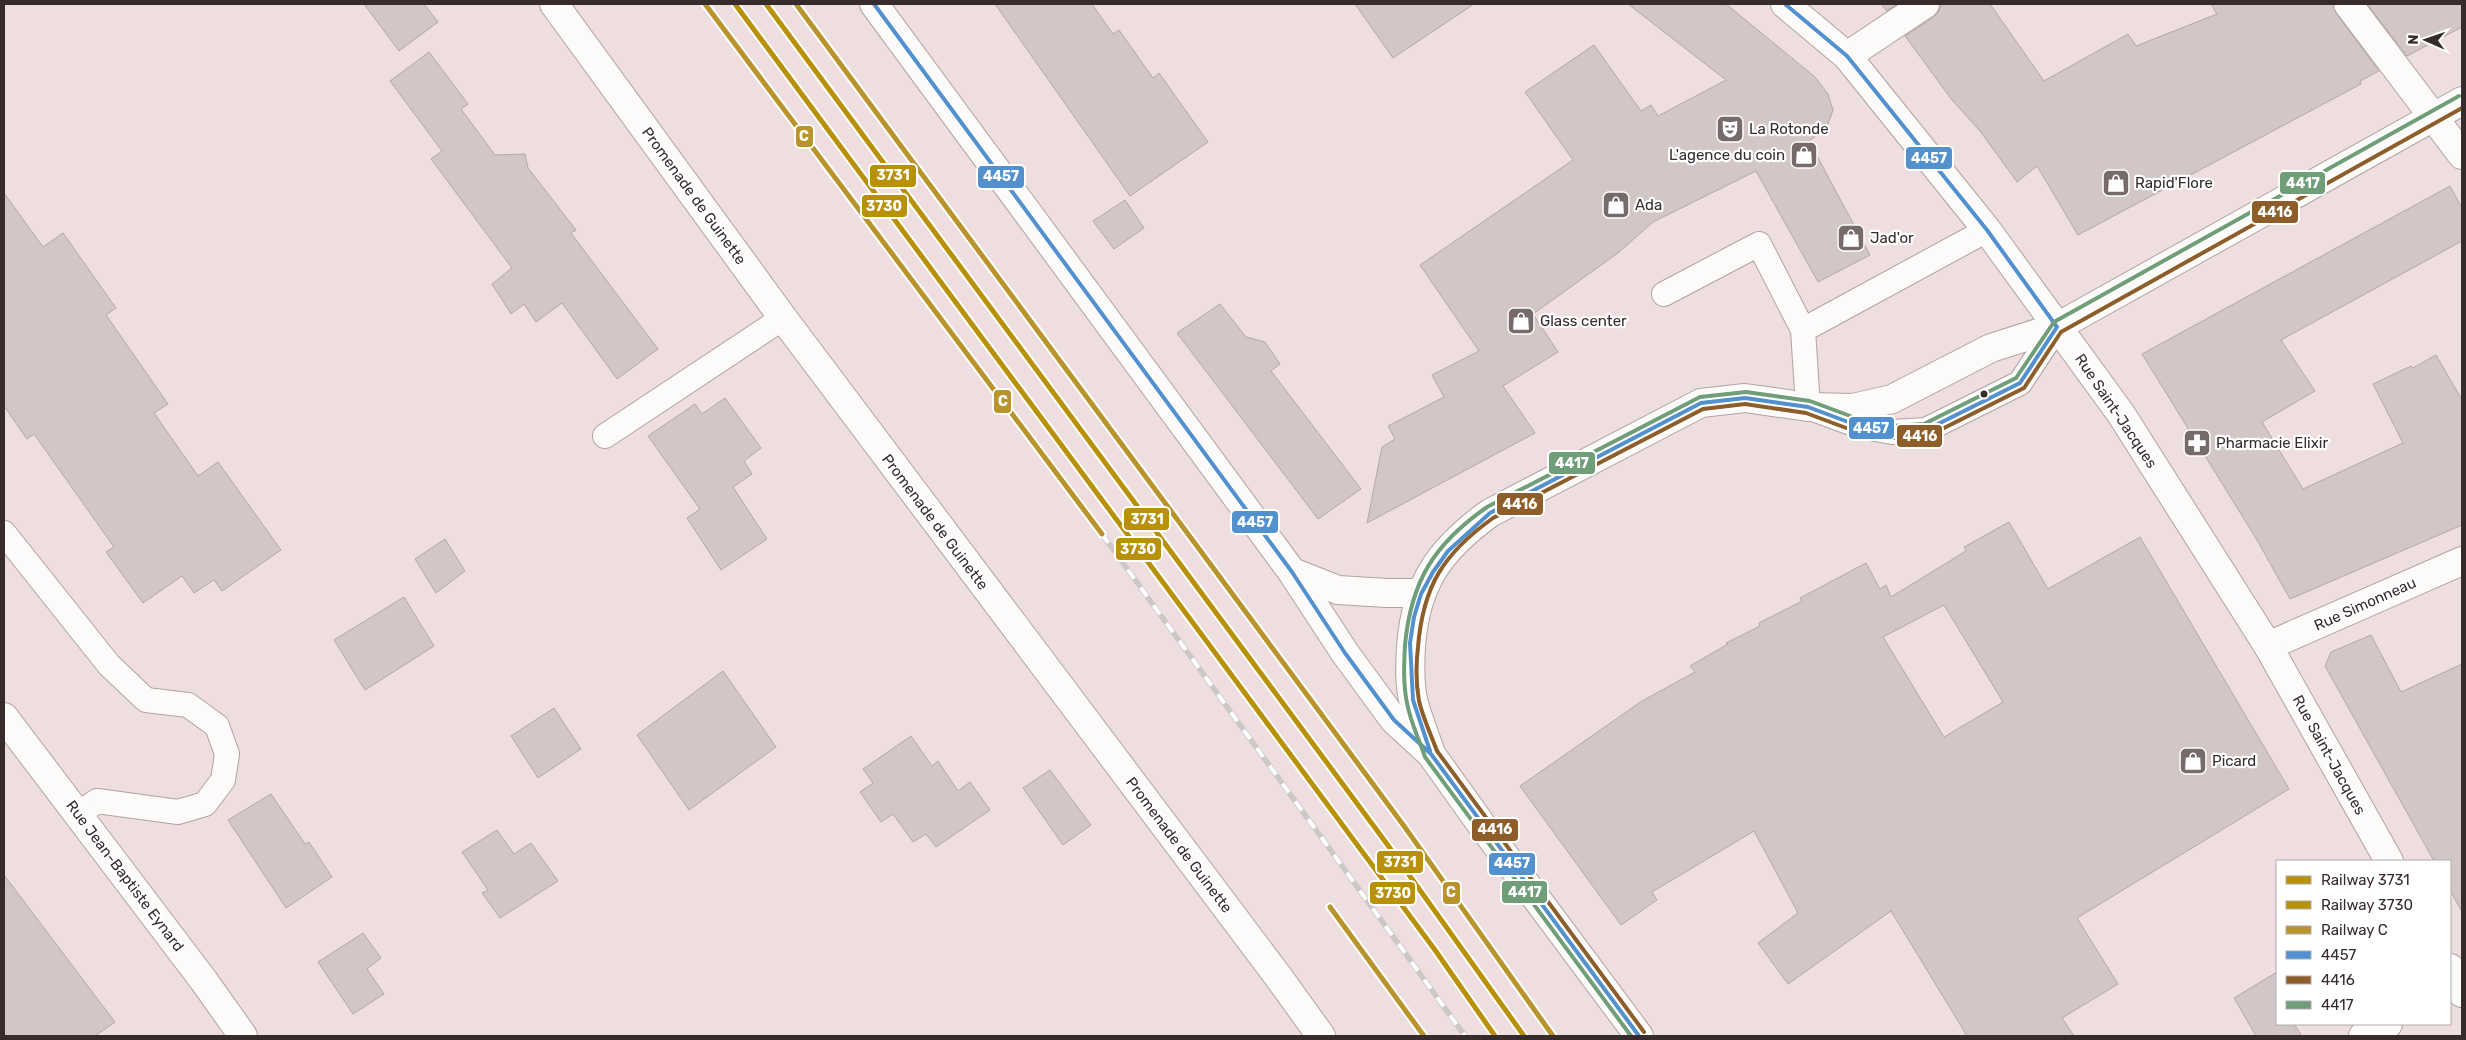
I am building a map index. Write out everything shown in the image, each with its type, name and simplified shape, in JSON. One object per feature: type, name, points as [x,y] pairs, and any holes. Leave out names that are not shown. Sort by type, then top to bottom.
[{"type":"street","name":"Promenade de Guinette","points":[[554,4],[783,318],[1321,1036]]},
{"type":"street","points":[[874,4],[1292,572],[1345,653],[1394,720],[1431,754],[1480,824],[1639,1036]]},
{"type":"street","name":"Rue Saint-Jacques","points":[[1785,4],[1847,56],[1987,230],[2121,414],[2268,646],[2388,860]]},
{"type":"street","points":[[1847,56],[1925,4]]},
{"type":"street","points":[[2348,4],[2462,155]]},
{"type":"street","points":[[1431,754],[1413,702],[1410,664],[1414,616],[1421,592],[1439,560],[1466,530],[1490,514],[1701,403],[1745,398],[1808,407],[1853,408],[1892,398],[1991,348],[2057,327],[2462,101]]},
{"type":"street","name":"Rue Simonneau","points":[[2268,646],[2462,561]]},
{"type":"street","points":[[1292,572],[1338,590],[1387,593],[1421,592]]},
{"type":"street","name":"Rue Jean-Baptiste Eynard","points":[[4,718],[204,980],[243,1036]]},
{"type":"street","points":[[2364,1036],[2386,1025]]},
{"type":"lane","points":[[1803,330],[1987,230]]},
{"type":"lane","points":[[1664,294],[1759,244],[1803,330],[1808,407],[1859,426],[1892,432],[1926,430],[2020,383],[2057,327]]},
{"type":"lane","points":[[605,436],[783,318]]},
{"type":"lane","points":[[4,533],[109,665],[146,700],[188,705],[217,726],[227,754],[223,780],[205,804],[178,812],[97,801],[78,814]]},
{"type":"building","points":[[364,4],[424,4],[438,22],[399,51]]},
{"type":"building","points":[[995,4],[1092,4],[1113,34],[1119,30],[1153,78],[1159,73],[1208,142],[1130,196]]},
{"type":"building","points":[[1355,4],[1474,4],[1393,58]]},
{"type":"building","points":[[1628,4],[1726,4],[1815,77],[1828,94],[1833,110],[1827,127],[1809,141],[1870,255],[1818,282],[1756,171],[1653,222],[1618,253],[1533,314],[1558,352],[1503,386],[1535,433],[1367,523],[1382,447],[1395,439],[1388,426],[1444,397],[1432,375],[1479,351],[1420,265],[1573,160],[1525,92],[1594,45],[1641,111],[1651,105],[1658,116],[1726,80]]},
{"type":"building","points":[[1881,4],[1897,4],[1887,11]]},
{"type":"building","points":[[1941,4],[1990,4],[2044,81],[2128,34],[2136,46],[2217,14],[2211,4],[2333,4],[2336,13],[2379,71],[2360,81],[2361,84],[2078,235],[2037,166],[2017,182],[1980,131],[1952,100],[1905,36],[1934,17],[1939,11]]},
{"type":"building","points":[[2367,4],[2462,4],[2462,27],[2407,56]]},
{"type":"building","points":[[429,52],[468,104],[461,109],[495,155],[525,154],[528,168],[576,230],[571,233],[658,349],[617,379],[562,303],[536,322],[524,304],[511,314],[492,284],[512,268],[431,159],[442,151],[390,81]]},
{"type":"building","points":[[2450,186],[2462,208],[2462,241],[2281,340],[2315,391],[2262,422],[2303,489],[2403,443],[2373,384],[2411,366],[2413,368],[2436,355],[2462,400],[2462,525],[2290,599],[2257,540],[2142,354]]},
{"type":"building","points":[[4,193],[43,247],[63,233],[116,308],[106,315],[168,404],[154,413],[198,476],[218,462],[281,550],[222,591],[214,580],[194,593],[182,576],[143,603],[106,552],[114,547],[34,434],[27,439],[4,406]]},
{"type":"building","points":[[1125,200],[1144,228],[1114,249],[1093,221]]},
{"type":"building","points":[[1220,304],[1246,337],[1265,342],[1280,364],[1271,371],[1361,489],[1318,519],[1177,333]]},
{"type":"building","points":[[725,398],[761,448],[744,461],[752,474],[733,487],[767,539],[721,570],[687,518],[700,509],[648,436],[695,404],[702,414]]},
{"type":"building","points":[[2009,522],[2048,589],[2140,537],[2289,789],[2077,918],[2118,984],[2062,1018],[2074,1036],[1967,1036],[1891,911],[1788,984],[1758,943],[1798,913],[1754,831],[1652,892],[1657,900],[1621,925],[1520,786],[1642,701],[1695,672],[1690,666],[1728,644],[1726,643],[1760,626],[1759,623],[1802,601],[1800,598],[1866,563],[1880,589],[1886,585],[1891,597],[1966,551],[1964,547]],"holes":[[[1944,605],[2003,702],[1944,737],[1883,637]]]},
{"type":"building","points":[[445,539],[465,571],[436,593],[415,559]]},
{"type":"building","points":[[404,597],[434,646],[365,690],[334,640]]},
{"type":"building","points":[[2371,635],[2401,692],[2462,664],[2462,912],[2451,892],[2451,860],[2433,860],[2325,666],[2331,652]]},
{"type":"building","points":[[723,671],[776,747],[689,810],[637,735]]},
{"type":"building","points":[[554,708],[581,749],[538,778],[511,736]]},
{"type":"building","points":[[911,736],[932,766],[938,761],[958,791],[970,782],[990,810],[936,847],[926,834],[913,842],[893,814],[881,822],[860,792],[873,783],[863,769]]},
{"type":"building","points":[[1050,770],[1091,825],[1063,845],[1023,788]]},
{"type":"building","points":[[271,794],[305,844],[309,842],[332,877],[286,908],[228,820]]},
{"type":"building","points":[[497,830],[514,854],[531,843],[558,881],[500,918],[482,893],[488,890],[462,852]]},
{"type":"building","points":[[4,875],[115,1022],[95,1036],[4,1036]]},
{"type":"building","points":[[363,933],[381,958],[367,969],[384,994],[353,1014],[318,962]]},
{"type":"building","points":[[2276,973],[2276,1025],[2295,1025],[2302,1036],[2256,1036],[2234,998]]},
{"type":"railway","points":[[1102,534],[1465,1036]]},
{"type":"rail line","name":"C","points":[[705,4],[1102,534]]},
{"type":"rail line","name":"3730","points":[[735,4],[1435,950],[1495,1036]]},
{"type":"rail line","name":"3731","points":[[766,4],[1387,844],[1524,1036]]},
{"type":"rail line","name":"C","points":[[796,4],[1404,826],[1553,1036]]},
{"type":"rail line","name":"C","points":[[1330,907],[1424,1036]]},
{"type":"transit line","name":"4457","points":[[874,4],[1292,572],[1345,653],[1394,720],[1431,754],[1639,1036]]},
{"type":"transit line","name":"4457","points":[[1785,4],[1847,56],[1987,230],[2057,327]]},
{"type":"transit line","name":"4417","points":[[1631,1036],[1425,757],[1408,710],[1404,681],[1405,645],[1413,602],[1428,566],[1439,550],[1453,535],[1487,507],[1700,397],[1746,392],[1810,401],[1861,420],[1892,426],[1924,424],[2016,378],[2054,322],[2459,96]]},
{"type":"transit line","name":"4416","points":[[1644,1032],[1437,751],[1425,720],[1419,701],[1417,681],[1421,625],[1431,589],[1439,573],[1461,545],[1493,518],[1703,409],[1745,404],[1806,413],[1857,432],[1891,438],[1928,436],[2024,388],[2061,332],[2462,108]]},
{"type":"transit line","name":"4457","points":[[1430,751],[1413,700],[1410,643],[1414,617],[1421,594],[1433,572],[1448,551],[1490,513],[1701,403],[1745,398],[1808,407],[1859,426],[1892,432],[1926,430],[2020,383],[2057,327]]},
{"type":"place","name":"La Rotonde","points":[[1730,129]]},
{"type":"place","name":"L'agence du coin","points":[[1804,155]]},
{"type":"place","name":"Rapid'Flore","points":[[2116,183]]},
{"type":"place","name":"Ada","points":[[1616,205]]},
{"type":"place","name":"Jad'or","points":[[1851,238]]},
{"type":"place","name":"Glass center","points":[[1521,321]]},
{"type":"place","name":"Pharmacie Elixir","points":[[2197,443]]},
{"type":"place","name":"Picard","points":[[2193,761]]}]
